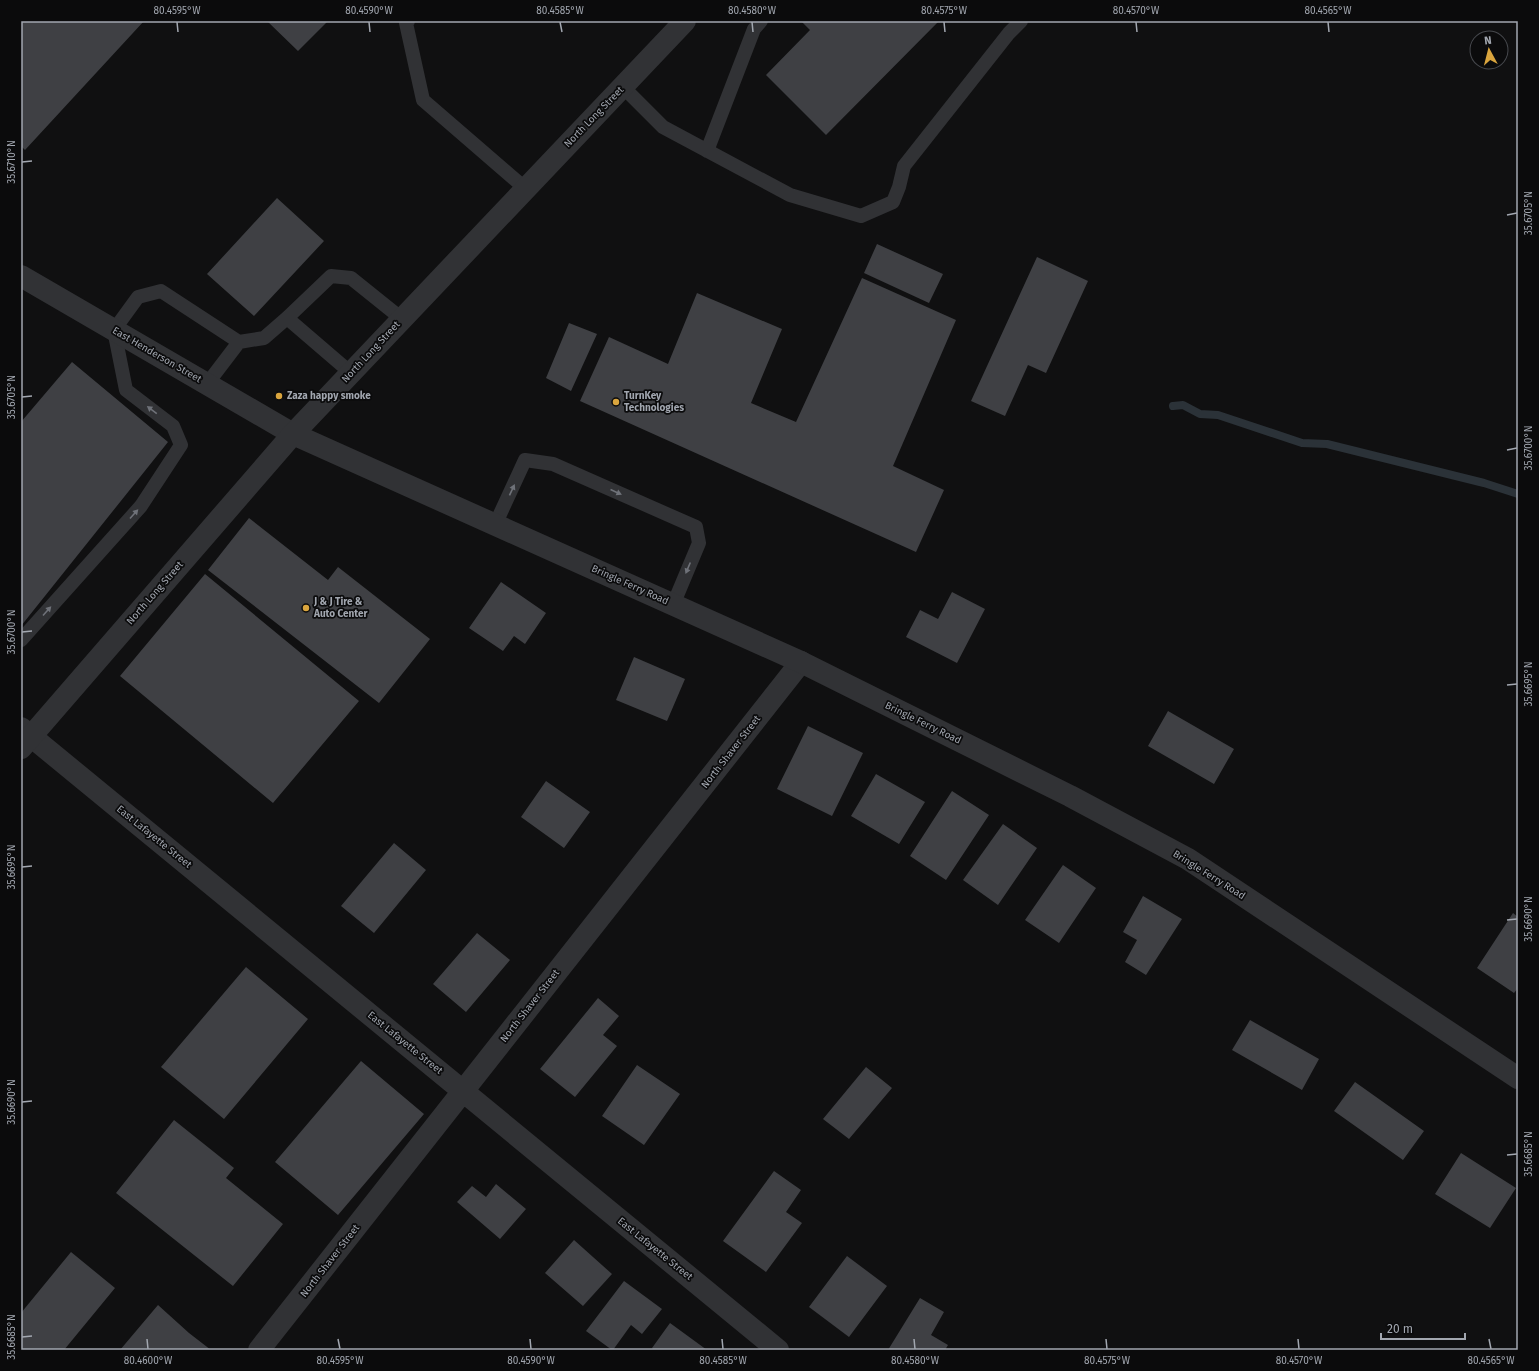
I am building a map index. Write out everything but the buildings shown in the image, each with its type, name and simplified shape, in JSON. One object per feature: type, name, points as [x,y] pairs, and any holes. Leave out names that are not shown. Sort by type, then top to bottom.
[{"type":"street","name":"North Long Street","points":[[24,737],[293,434],[623,87],[677,24]]},
{"type":"street","name":"East Henderson Street","points":[[21,276],[293,434]]},
{"type":"street","name":"Bringle Ferry Road","points":[[293,434],[801,662],[1070,796],[1188,859],[1518,1078]]},
{"type":"street","name":"North Shaver Street","points":[[259,1350],[801,662]]},
{"type":"street","name":"East Lafayette Street","points":[[24,737],[463,1091],[778,1350]]},
{"type":"lane","points":[[408,21],[406,24],[423,100],[526,189]]},
{"type":"lane","points":[[707,151],[754,29],[761,21]]},
{"type":"lane","points":[[623,87],[664,127],[707,151],[790,195],[861,216],[893,202],[900,187],[904,166],[1009,33],[1021,21]]},
{"type":"lane","points":[[21,640],[141,506],[181,445],[173,426],[126,390],[114,330],[138,297],[161,291],[239,342],[264,338],[331,276],[350,278],[402,319]]},
{"type":"lane","points":[[287,318],[351,373]]},
{"type":"lane","points":[[207,384],[239,342]]},
{"type":"lane","points":[[495,525],[526,460],[553,464],[696,527],[699,543],[673,605]]},
{"type":"waterway","points":[[1173,406],[1183,405],[1200,414],[1218,415],[1302,443],[1327,444],[1484,483],[1518,494]]},
{"type":"place","name":"Zaza happy smoke","points":[[279,396]]},
{"type":"place","name":"TurnKey Technologies","points":[[616,402]]},
{"type":"place","name":"J & J Tire & Auto Center","points":[[306,608]]}]
